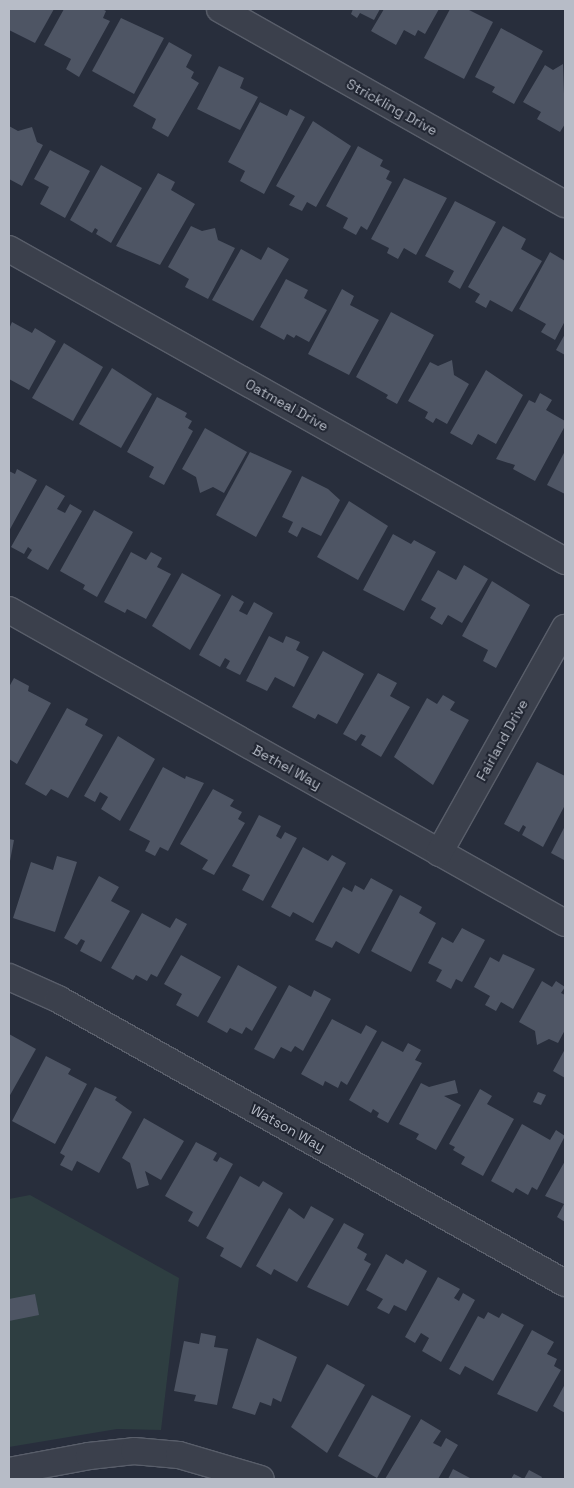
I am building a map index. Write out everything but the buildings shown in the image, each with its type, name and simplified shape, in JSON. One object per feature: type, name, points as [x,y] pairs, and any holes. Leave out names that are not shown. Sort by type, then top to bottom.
[{"type":"street","name":"Strickling Drive","points":[[220,9],[565,204]]},
{"type":"street","name":"Oatmeal Drive","points":[[9,249],[565,562]]},
{"type":"street","name":"Bethel Way","points":[[9,610],[565,923]]},
{"type":"street","name":"Fairland Drive","points":[[439,853],[565,628]]},
{"type":"street","name":"Watson Way","points":[[9,977],[58,999],[565,1283]]},
{"type":"street","points":[[9,1471],[89,1456],[134,1452],[179,1455],[221,1465],[261,1479]]},
{"type":"shaded area","points":[[30,1195],[179,1278],[161,1430],[117,1429],[9,1447],[9,1199]]}]
